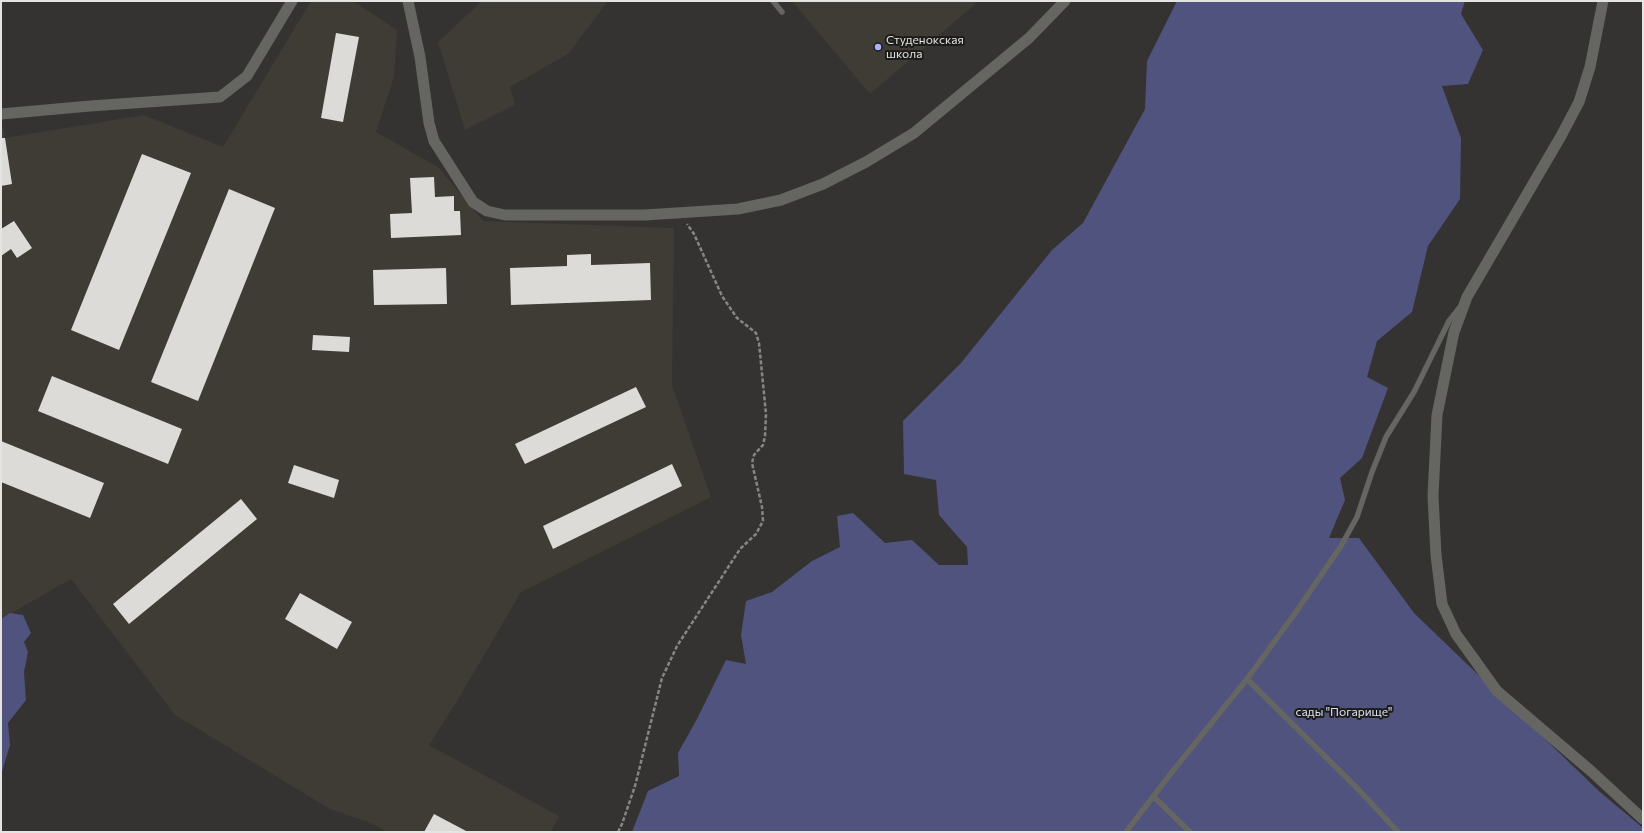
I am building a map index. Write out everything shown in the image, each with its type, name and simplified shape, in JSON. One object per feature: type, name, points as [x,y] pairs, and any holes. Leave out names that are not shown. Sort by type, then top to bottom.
[{"type":"street","points":[[1,114],[220,97],[247,76],[292,1]]},
{"type":"street","points":[[408,1],[420,57],[429,123],[434,141],[473,202],[488,211],[505,215],[674,213],[738,209],[781,200],[823,184],[866,162],[914,133],[970,88],[1028,38],[1065,1]]},
{"type":"street","points":[[1603,1],[1590,67],[1579,102],[1561,136],[1467,297],[1454,332],[1437,415],[1433,496],[1436,555],[1442,604],[1456,634],[1497,691],[1591,771],[1643,819]]},
{"type":"lane","points":[[772,1],[782,12]]},
{"type":"lane","points":[[1126,832],[1247,679],[1296,612],[1341,546],[1357,517],[1372,472],[1386,437],[1414,392],[1449,321],[1467,297]]},
{"type":"lane","points":[[1247,679],[1358,789],[1398,832]]},
{"type":"lane","points":[[1154,797],[1190,832]]},
{"type":"path","points":[[618,832],[635,786],[662,678],[677,646],[740,549],[756,534],[763,521],[762,507],[752,463],[754,455],[763,445],[765,436],[766,414],[759,343],[756,333],[737,318],[726,302],[689,226],[674,213]]},
{"type":"shaded area","points":[[311,1],[353,1],[397,30],[394,77],[376,132],[438,167],[483,221],[674,228],[672,385],[711,497],[521,592],[459,698],[429,745],[559,816],[551,832],[388,832],[371,823],[330,809],[175,715],[71,579],[1,619],[1,129],[4,129],[5,138],[144,115],[223,147]]},
{"type":"shaded area","points":[[482,1],[608,1],[568,54],[510,87],[515,105],[465,130],[438,42]]},
{"type":"shaded area","name":"Студенокская школа","points":[[792,1],[979,1],[870,94]]},
{"type":"green space","name":"сады \"Погарище\"","points":[[1177,1],[1465,1],[1461,14],[1483,50],[1468,84],[1442,86],[1461,138],[1460,199],[1428,246],[1412,312],[1377,341],[1367,377],[1388,388],[1362,458],[1340,478],[1345,500],[1329,538],[1359,538],[1414,613],[1600,792],[1643,828],[1643,832],[632,832],[648,791],[679,776],[678,753],[697,719],[726,660],[746,664],[741,635],[746,601],[772,592],[812,561],[840,547],[837,516],[853,513],[885,543],[912,540],[939,565],[968,565],[967,547],[939,515],[936,480],[904,474],[903,421],[961,363],[1052,250],[1083,223],[1145,109],[1147,61]]},
{"type":"green space","points":[[10,613],[23,615],[31,633],[24,642],[28,652],[24,672],[26,700],[8,723],[10,745],[1,775],[1,619]]},
{"type":"building","points":[[336,33],[359,37],[343,122],[321,118]]},
{"type":"building","points":[[1,138],[5,138],[12,184],[1,186]]},
{"type":"building","points":[[142,154],[191,173],[119,350],[71,330]]},
{"type":"building","points":[[434,177],[435,197],[454,196],[454,211],[460,211],[461,235],[391,238],[390,214],[412,213],[410,178]]},
{"type":"building","points":[[229,189],[275,208],[198,401],[151,382]]},
{"type":"building","points":[[14,221],[32,248],[17,258],[11,249],[1,256],[1,229]]},
{"type":"building","points":[[591,254],[591,265],[650,263],[651,300],[511,305],[510,268],[567,266],[567,255]]},
{"type":"building","points":[[446,268],[447,304],[374,305],[373,270]]},
{"type":"building","points":[[313,335],[350,337],[349,352],[312,350]]},
{"type":"building","points":[[52,376],[182,429],[168,464],[38,411]]},
{"type":"building","points":[[636,387],[646,407],[525,464],[515,444]]},
{"type":"building","points":[[1,441],[104,483],[90,518],[1,482]]},
{"type":"building","points":[[672,464],[682,486],[553,549],[543,526]]},
{"type":"building","points":[[294,465],[339,480],[334,498],[288,483]]},
{"type":"building","points":[[241,499],[257,519],[129,624],[113,604]]},
{"type":"building","points":[[300,593],[352,622],[337,649],[285,619]]},
{"type":"building","points":[[434,814],[468,832],[424,832]]},
{"type":"place","name":"Студенокская школа","points":[[878,47]]}]
